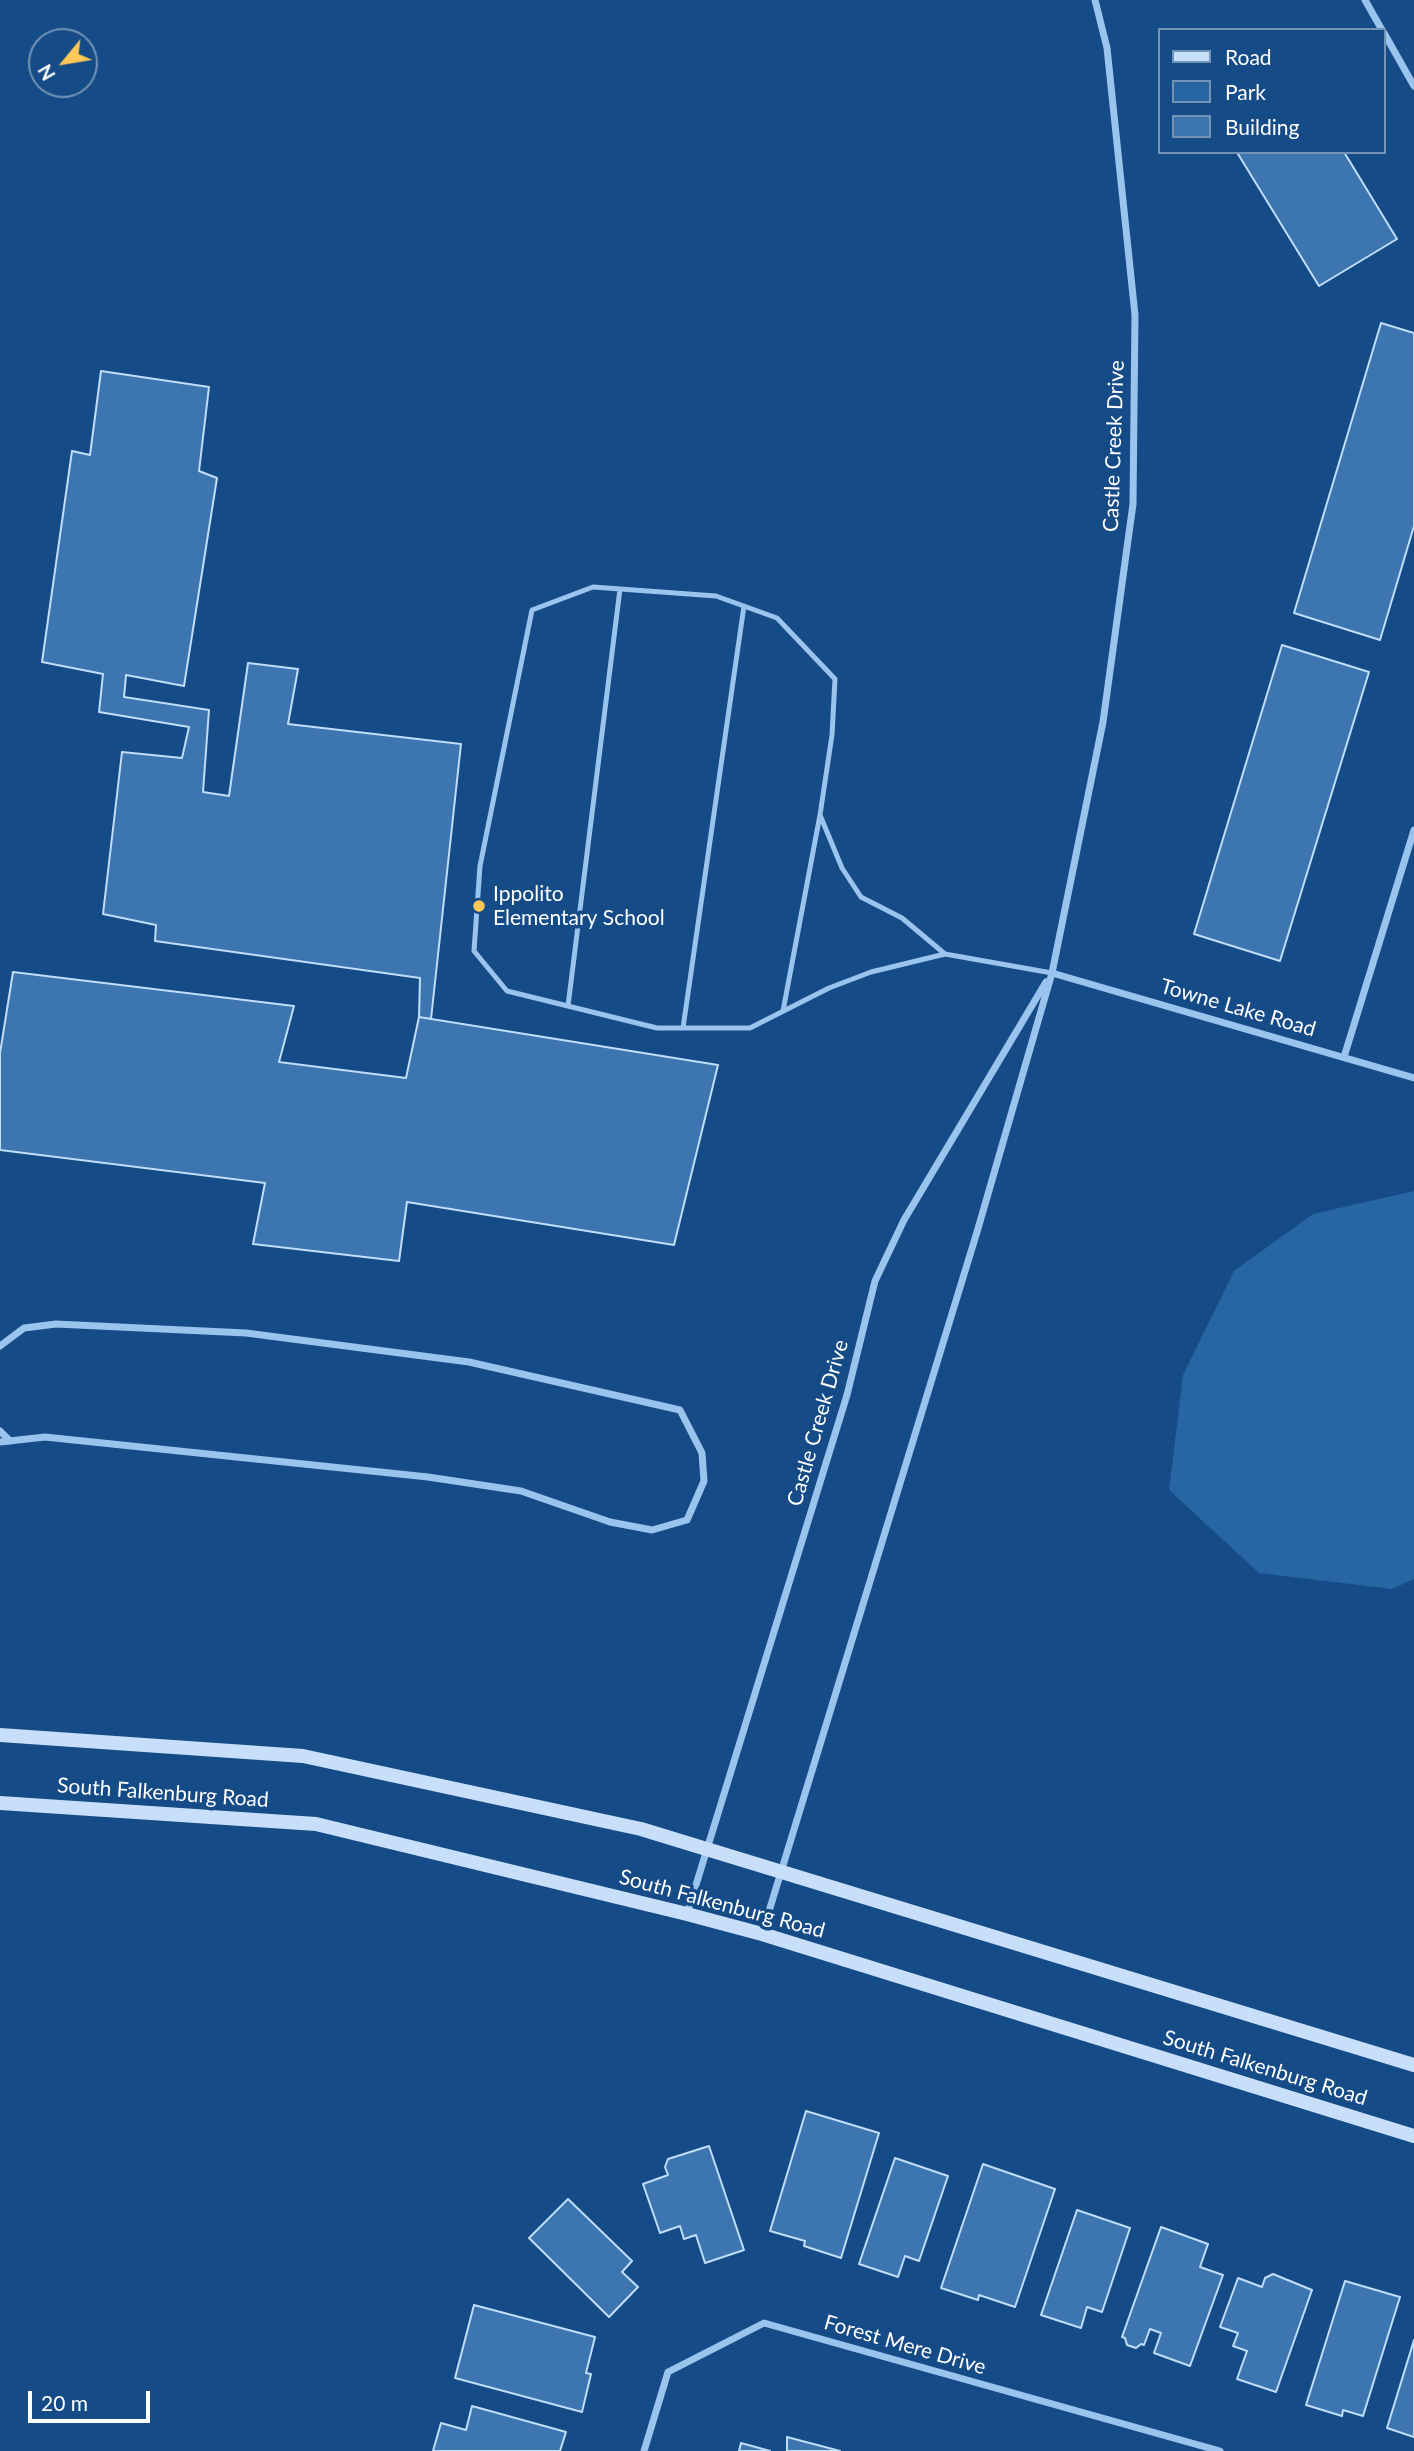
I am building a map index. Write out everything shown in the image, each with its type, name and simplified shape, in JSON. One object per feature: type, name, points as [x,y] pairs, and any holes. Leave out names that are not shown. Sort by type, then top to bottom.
[{"type":"street","name":"Castle Creek Drive","points":[[762,1934],[977,1232],[1052,973],[1103,722],[1133,504],[1135,315],[1107,48],[1095,0]]},
{"type":"street","points":[[1365,0],[1381,28]]},
{"type":"street","points":[[1386,37],[1414,86]]},
{"type":"street","points":[[1344,1057],[1414,830]]},
{"type":"street","name":"Castle Creek Drive","points":[[687,1914],[847,1395],[874,1281],[904,1220],[1052,973]]},
{"type":"street","name":"Towne Lake Road","points":[[1052,973],[1414,1079]]},
{"type":"street","points":[[0,1346],[23,1328],[56,1324],[246,1333],[469,1362],[680,1410],[702,1453],[704,1481],[687,1520],[652,1530],[610,1522],[521,1491],[428,1477],[45,1437],[0,1442]]},
{"type":"street","points":[[0,1431],[10,1441]]},
{"type":"street","points":[[0,1735],[303,1756],[641,1829],[1414,2065]]},
{"type":"street","name":"South Falkenburg Road","points":[[0,1803],[316,1824],[762,1934],[1414,2136]]},
{"type":"street","name":"Forest Mere Drive","points":[[644,2451],[668,2372],[764,2323],[1198,2448],[1220,2451]]},
{"type":"lane","points":[[783,1011],[820,815],[832,735],[835,679],[777,618],[716,596],[593,587],[532,610],[480,866],[474,951],[507,991],[657,1028],[750,1028],[830,988],[870,972],[945,954],[1052,973]]},
{"type":"lane","points":[[568,1006],[620,589]]},
{"type":"lane","points":[[683,1028],[744,606]]},
{"type":"lane","points":[[820,815],[842,869],[860,897],[902,918],[945,954]]},
{"type":"green space","points":[[1414,1191],[1414,1579],[1392,1589],[1259,1573],[1169,1490],[1183,1375],[1234,1271],[1313,1214]]},
{"type":"building","points":[[1238,154],[1345,154],[1397,239],[1319,286]]},
{"type":"building","points":[[1381,323],[1414,333],[1414,526],[1380,640],[1294,613]]},
{"type":"building","points":[[101,371],[209,387],[199,471],[217,478],[184,686],[126,675],[124,697],[209,710],[203,792],[229,796],[248,663],[298,669],[288,724],[461,744],[431,1019],[419,1017],[420,978],[155,941],[156,925],[103,914],[122,752],[182,758],[189,727],[99,712],[103,674],[42,662],[72,451],[90,455]]},
{"type":"building","points":[[1282,645],[1369,672],[1280,961],[1194,934]]},
{"type":"building","points":[[13,972],[294,1006],[279,1062],[406,1078],[419,1017],[718,1065],[674,1245],[407,1202],[399,1261],[253,1244],[265,1183],[0,1150],[0,1053]]},
{"type":"building","points":[[806,2111],[879,2133],[841,2258],[804,2246],[805,2241],[770,2231]]},
{"type":"building","points":[[709,2146],[744,2250],[705,2263],[696,2235],[684,2239],[680,2226],[660,2233],[643,2184],[668,2175],[665,2167],[668,2159]]},
{"type":"building","points":[[895,2158],[948,2176],[919,2261],[905,2256],[898,2277],[859,2264]]},
{"type":"building","points":[[983,2164],[1055,2189],[1015,2307],[979,2295],[978,2300],[941,2288]]},
{"type":"building","points":[[568,2199],[632,2261],[622,2272],[638,2287],[609,2317],[529,2238]]},
{"type":"building","points":[[1077,2210],[1130,2228],[1102,2312],[1087,2307],[1081,2328],[1041,2315]]},
{"type":"building","points":[[1161,2227],[1208,2244],[1200,2267],[1223,2275],[1190,2366],[1154,2353],[1161,2333],[1150,2329],[1144,2345],[1136,2348],[1127,2345],[1122,2337]]},
{"type":"building","points":[[1273,2274],[1312,2290],[1276,2392],[1237,2379],[1247,2351],[1233,2346],[1238,2333],[1220,2327],[1238,2278],[1262,2287],[1265,2278]]},
{"type":"building","points":[[1345,2281],[1400,2297],[1363,2416],[1343,2410],[1342,2416],[1306,2405]]},
{"type":"building","points":[[474,2305],[595,2337],[586,2373],[591,2374],[582,2412],[455,2378]]},
{"type":"building","points":[[1414,2340],[1414,2437],[1387,2428]]},
{"type":"building","points":[[472,2406],[566,2432],[560,2451],[433,2451],[441,2423],[466,2430]]},
{"type":"building","points":[[787,2437],[840,2451],[787,2451]]},
{"type":"building","points":[[741,2443],[770,2451],[739,2451]]},
{"type":"place","name":"Ippolito Elementary School","points":[[479,906]]}]
